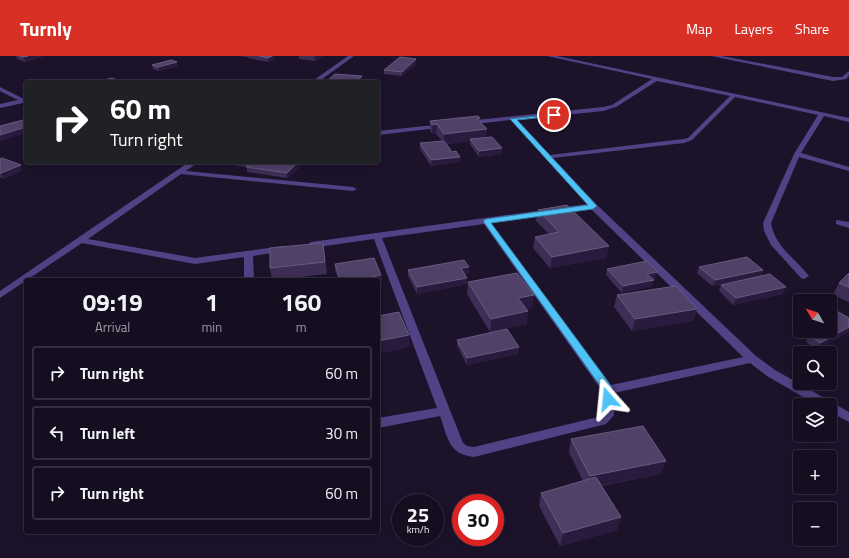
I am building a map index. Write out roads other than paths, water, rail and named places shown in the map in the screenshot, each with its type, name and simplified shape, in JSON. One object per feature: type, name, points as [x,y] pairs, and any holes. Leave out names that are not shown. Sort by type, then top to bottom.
[{"type":"street","points":[[317,80],[351,56]]},
{"type":"street","points":[[550,56],[849,120]]},
{"type":"street","points":[[714,56],[833,79],[844,78],[849,73]]},
{"type":"street","points":[[457,124],[608,108],[656,79]]},
{"type":"street","points":[[0,89],[24,101]]},
{"type":"street","points":[[548,157],[684,142],[690,139],[734,95]]},
{"type":"street","points":[[0,106],[24,101]]},
{"type":"street","points":[[804,276],[772,242],[767,232],[767,223],[797,154],[822,114]]},
{"type":"street","points":[[513,119],[593,206],[752,359],[771,373],[815,398]]},
{"type":"street","points":[[380,133],[449,125]]},
{"type":"street","points":[[797,154],[849,169]]},
{"type":"street","points":[[25,278],[191,164]]},
{"type":"street","points":[[179,172],[353,189]]},
{"type":"street","points":[[80,240],[195,261],[593,206]]},
{"type":"street","points":[[377,236],[458,446],[464,451],[474,452],[602,421],[608,415],[608,390],[486,221]]},
{"type":"street","points":[[839,222],[849,226]]},
{"type":"street","points":[[248,254],[249,278]]},
{"type":"street","points":[[0,295],[24,278]]},
{"type":"street","points":[[608,390],[752,359]]},
{"type":"street","points":[[380,424],[444,411]]},
{"type":"street","points":[[837,411],[849,417]]}]
